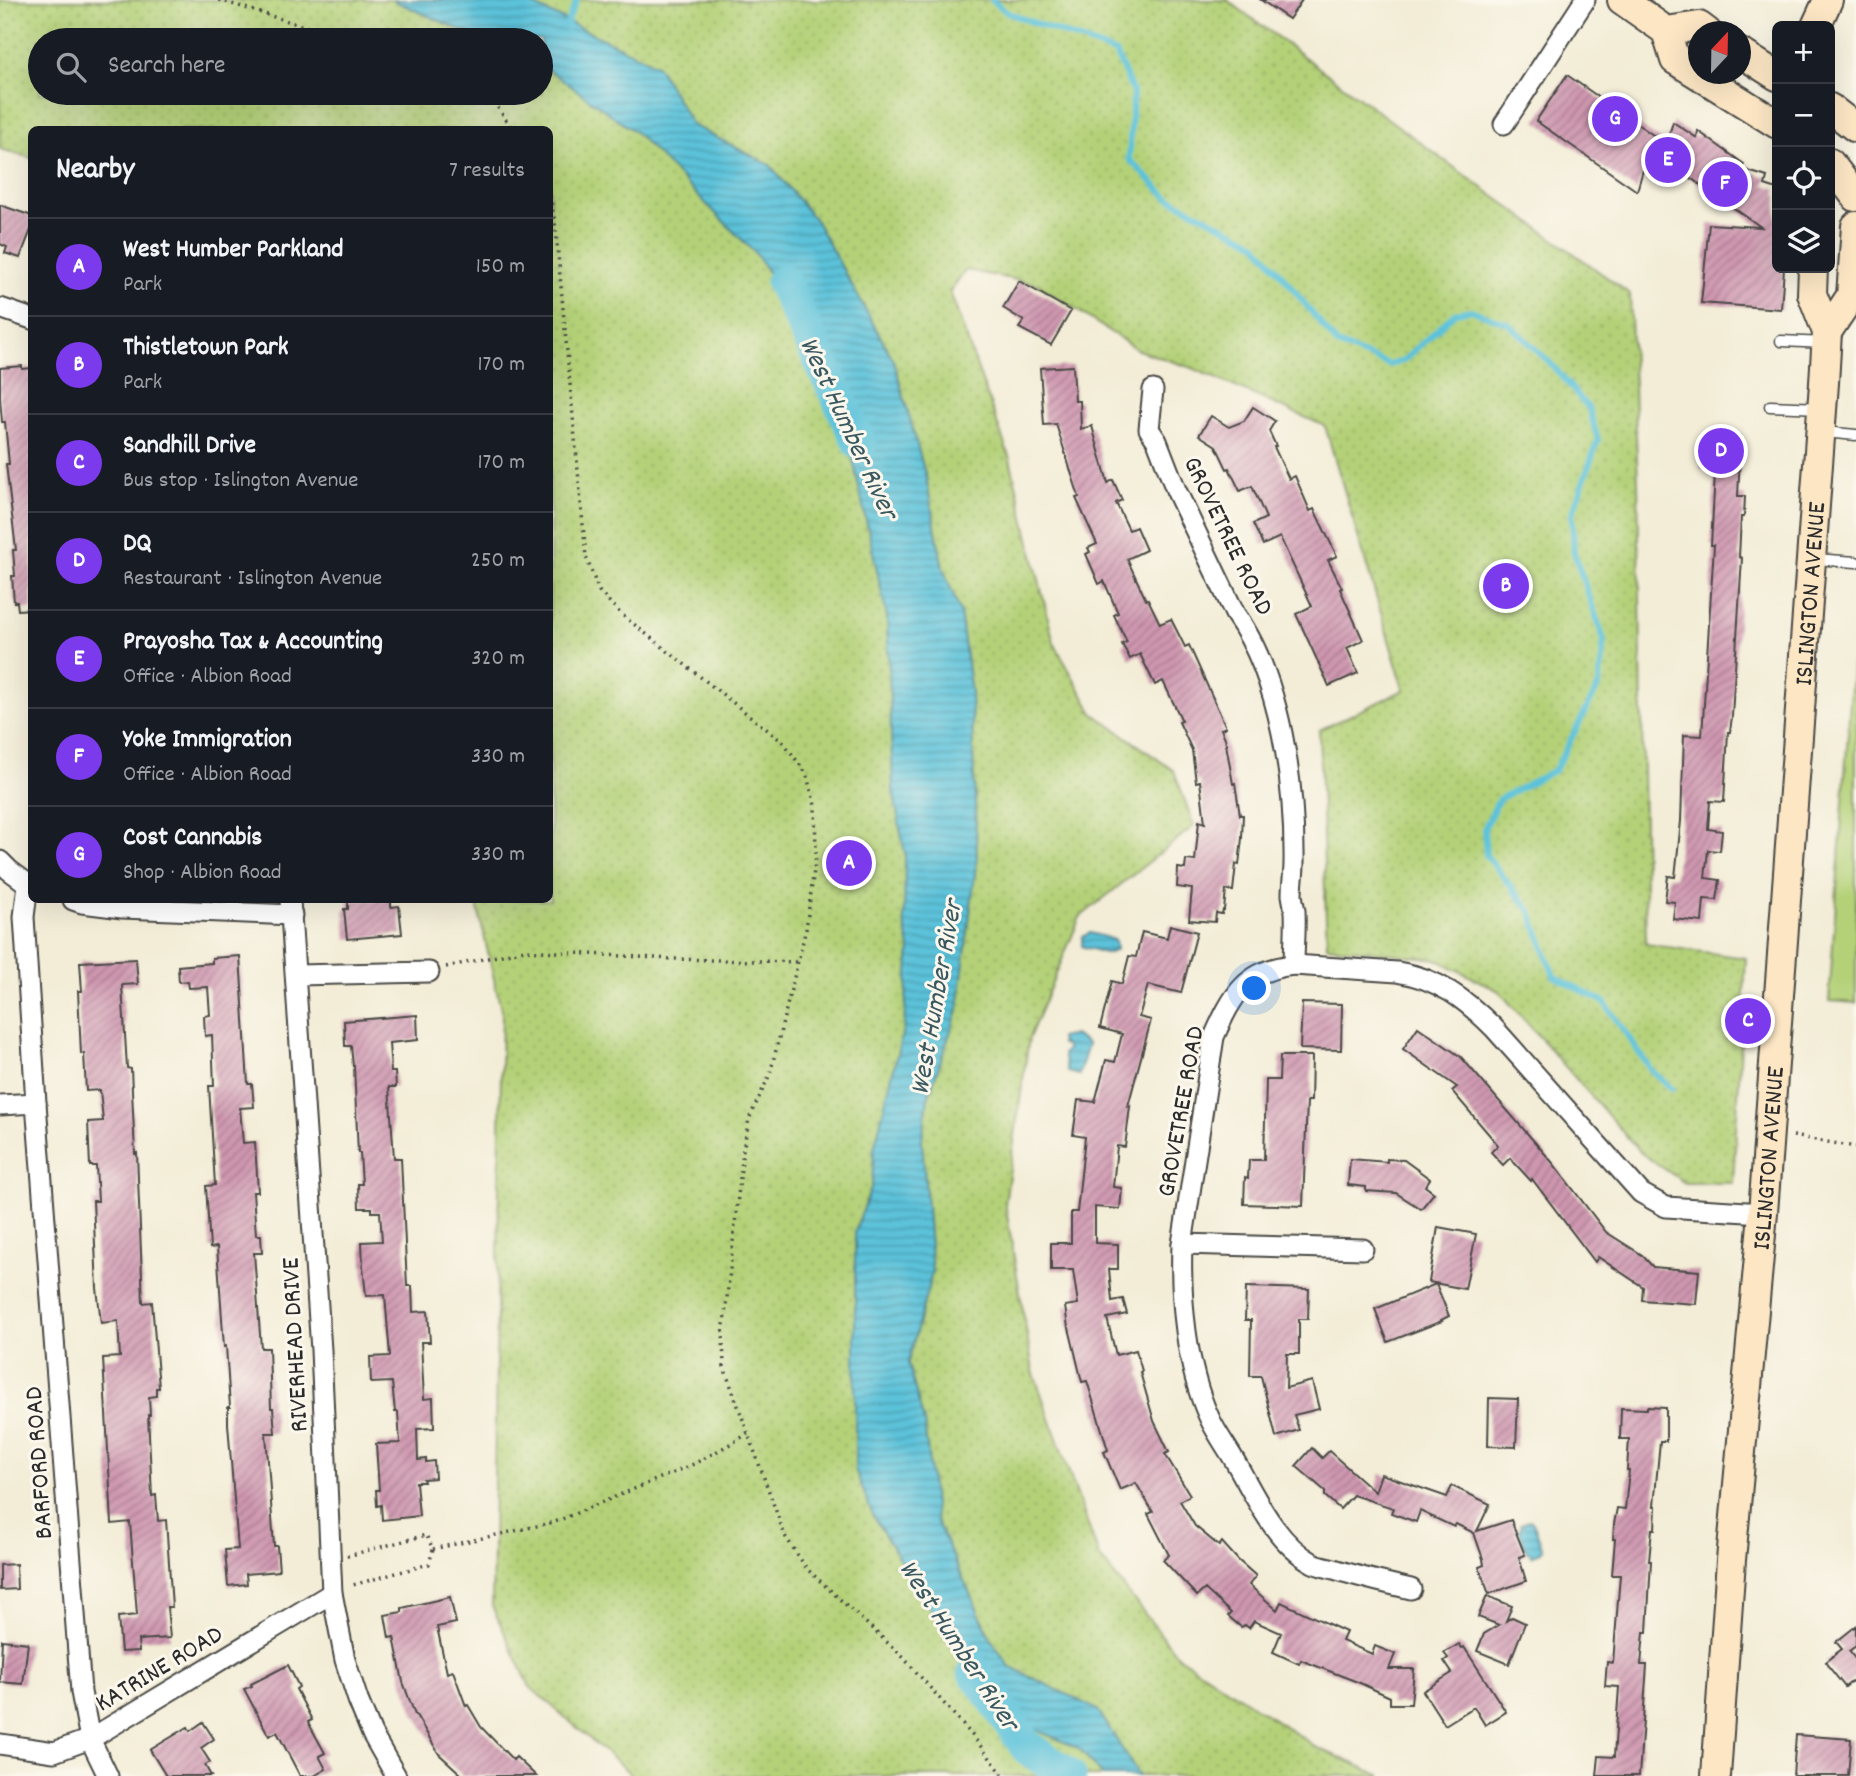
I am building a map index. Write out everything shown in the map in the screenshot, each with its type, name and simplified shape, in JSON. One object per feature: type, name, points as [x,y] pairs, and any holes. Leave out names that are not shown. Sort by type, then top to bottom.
[{"type":"main road","points":[[1622,0],[1666,31],[1675,60],[1772,121]]},
{"type":"main road","points":[[1818,21],[1829,0]]},
{"type":"main road","points":[[1829,0],[1829,21]]},
{"type":"main road","points":[[1666,31],[1688,28]]},
{"type":"main road","points":[[1751,54],[1772,56]]},
{"type":"main road","points":[[1751,59],[1772,73]]},
{"type":"main road","points":[[1835,112],[1856,128]]},
{"type":"main road","points":[[1835,170],[1856,197]]},
{"type":"main road","points":[[1826,337],[1852,296],[1856,226]]},
{"type":"main road","name":"ISLINGTON AVENUE","points":[[1716,1776],[1731,1560],[1763,1213],[1822,408],[1826,337],[1812,294],[1813,273]]},
{"type":"main road","points":[[1822,408],[1831,358],[1841,335],[1848,325],[1856,320]]},
{"type":"street","points":[[1504,124],[1585,0]]},
{"type":"street","points":[[0,308],[28,318]]},
{"type":"street","name":"GROVETREE ROAD","points":[[1153,390],[1149,429],[1157,441],[1176,490],[1235,614],[1260,659],[1284,741],[1292,809],[1294,863],[1294,965],[1282,966],[1251,978],[1236,993],[1214,1037],[1182,1244],[1185,1325],[1208,1416],[1249,1489],[1288,1543],[1314,1563],[1411,1589]]},
{"type":"street","name":"BARFORD ROAD","points":[[0,861],[28,883]]},
{"type":"street","name":"BARFORD ROAD","points":[[28,895],[24,916],[36,1103],[81,1692],[90,1738],[108,1776]]},
{"type":"street","points":[[82,903],[122,908],[291,907]]},
{"type":"street","name":"RIVERHEAD DRIVE","points":[[291,907],[321,1350],[332,1591],[345,1660],[358,1700],[372,1734],[396,1776]]},
{"type":"street","points":[[1294,965],[1409,973],[1439,983],[1472,1007],[1494,1028],[1641,1193],[1666,1207],[1763,1213]]},
{"type":"street","points":[[297,975],[429,972]]},
{"type":"street","points":[[0,1105],[36,1103]]},
{"type":"street","points":[[1182,1244],[1363,1249]]},
{"type":"street","name":"KATRINE ROAD","points":[[0,1744],[54,1752],[90,1738],[332,1591]]},
{"type":"lane","points":[[1781,341],[1826,337]]},
{"type":"lane","points":[[1770,406],[1822,408],[1856,435]]},
{"type":"lane","points":[[1811,558],[1856,562]]},
{"type":"path","points":[[219,0],[310,28]]},
{"type":"path","points":[[496,105],[510,126]]},
{"type":"path","points":[[553,216],[586,557],[599,591],[621,614],[784,743],[806,773],[815,805],[816,855],[806,929],[769,1074],[749,1119],[743,1150],[723,1334],[724,1367],[785,1536],[807,1569],[902,1656],[1004,1776]]},
{"type":"path","points":[[429,972],[525,950],[672,959],[799,962]]},
{"type":"path","points":[[1769,1132],[1856,1147]]},
{"type":"path","points":[[433,1549],[555,1522],[694,1464],[748,1434]]},
{"type":"path","points":[[331,1559],[426,1535],[433,1549],[429,1564],[332,1591]]},
{"type":"green space","points":[[0,0],[1227,0],[1630,294],[1638,482],[1646,944],[1746,958],[1733,1183],[1685,1183],[1641,1153],[1499,991],[1436,959],[1327,946],[1319,730],[1404,690],[1325,426],[1192,368],[1138,350],[1037,284],[966,270],[950,292],[1010,459],[1054,643],[1093,713],[1174,771],[1194,826],[1080,917],[1029,1038],[1005,1203],[1033,1371],[1099,1556],[1179,1657],[1318,1748],[1382,1776],[633,1776],[530,1687],[492,1606],[502,1014],[477,903],[553,903],[553,126],[28,126],[28,157],[0,149]]},
{"type":"green space","points":[[1856,618],[1856,1003],[1829,1001]]},
{"type":"water","points":[[392,0],[523,0],[657,65],[692,125],[770,165],[816,221],[894,361],[926,477],[943,568],[960,612],[971,692],[977,858],[958,1010],[928,1098],[922,1139],[932,1273],[908,1363],[924,1422],[936,1520],[991,1639],[1009,1666],[1098,1710],[1139,1776],[1102,1776],[1080,1749],[1009,1718],[976,1684],[873,1516],[855,1469],[855,1232],[872,1185],[874,1149],[904,1026],[910,947],[904,922],[905,854],[893,790],[887,617],[833,368],[755,253],[635,132],[553,73],[553,28],[456,28]]},
{"type":"water","points":[[1090,933],[1115,941],[1116,950],[1104,953],[1082,946],[1082,937]]},
{"type":"water","points":[[1074,1035],[1088,1044],[1079,1075],[1067,1072],[1063,1054],[1067,1049],[1061,1044],[1060,1038]]},
{"type":"water","points":[[1530,1520],[1543,1550],[1531,1556],[1519,1530],[1520,1524]]},
{"type":"building","points":[[1261,0],[1302,0],[1289,19]]},
{"type":"building","points":[[1567,75],[1666,144],[1673,122],[1697,138],[1698,131],[1744,164],[1742,169],[1767,177],[1765,185],[1772,187],[1772,273],[1784,273],[1781,309],[1701,303],[1709,224],[1761,227],[1649,149],[1637,191],[1536,121]]},
{"type":"building","points":[[0,205],[28,215],[28,237],[20,258],[5,253],[7,247],[0,244]]},
{"type":"building","points":[[1019,281],[1071,311],[1051,345],[1019,328],[1024,321],[1003,308]]},
{"type":"building","points":[[22,366],[22,369],[28,368],[28,609],[18,610],[17,602],[14,602],[13,550],[16,550],[6,464],[9,464],[5,422],[2,422],[0,368]]},
{"type":"building","points":[[1073,366],[1075,401],[1080,401],[1081,429],[1092,426],[1108,483],[1113,480],[1122,500],[1116,503],[1129,530],[1136,527],[1146,550],[1127,559],[1160,624],[1171,619],[1185,647],[1189,645],[1226,727],[1221,729],[1240,815],[1243,815],[1242,838],[1233,891],[1226,890],[1224,910],[1222,914],[1216,913],[1215,922],[1189,920],[1192,889],[1177,887],[1178,868],[1185,869],[1186,860],[1195,861],[1199,821],[1205,823],[1200,781],[1196,782],[1192,750],[1163,681],[1155,685],[1140,654],[1130,659],[1122,644],[1127,642],[1114,615],[1118,613],[1104,581],[1099,584],[1086,554],[1090,552],[1088,548],[1097,544],[1076,498],[1079,497],[1056,424],[1044,425],[1040,368]]},
{"type":"building","points":[[1253,407],[1275,421],[1269,431],[1276,446],[1274,447],[1289,479],[1295,476],[1310,511],[1314,509],[1337,556],[1328,560],[1363,640],[1347,648],[1358,673],[1329,686],[1296,614],[1312,606],[1280,537],[1263,545],[1253,524],[1266,518],[1252,486],[1240,491],[1216,446],[1199,435],[1211,416],[1229,427],[1244,421]]},
{"type":"building","points":[[1703,434],[1741,436],[1738,496],[1745,496],[1744,517],[1741,517],[1739,557],[1742,558],[1724,802],[1710,801],[1708,829],[1722,831],[1720,851],[1708,850],[1705,878],[1720,880],[1717,900],[1704,899],[1702,922],[1673,919],[1675,902],[1665,901],[1668,876],[1675,877],[1681,821],[1684,735],[1702,736],[1714,545],[1711,545],[1715,474],[1701,468]]},
{"type":"building","points":[[348,903],[391,903],[391,907],[399,906],[402,934],[347,939],[344,909],[348,909]]},
{"type":"building","points":[[1170,925],[1197,932],[1181,993],[1148,985],[1139,1017],[1151,1020],[1128,1106],[1125,1147],[1117,1146],[1113,1187],[1122,1188],[1120,1209],[1095,1207],[1095,1243],[1118,1244],[1118,1269],[1109,1269],[1112,1301],[1123,1299],[1127,1314],[1107,1318],[1116,1355],[1136,1350],[1154,1421],[1169,1452],[1165,1454],[1190,1495],[1180,1501],[1195,1526],[1219,1546],[1222,1542],[1256,1576],[1249,1585],[1277,1610],[1281,1602],[1346,1632],[1342,1641],[1372,1654],[1375,1646],[1395,1654],[1389,1669],[1414,1669],[1411,1704],[1390,1704],[1390,1697],[1360,1683],[1301,1660],[1299,1664],[1273,1652],[1281,1633],[1254,1621],[1249,1628],[1245,1625],[1241,1627],[1228,1616],[1231,1613],[1205,1589],[1197,1596],[1163,1560],[1169,1555],[1148,1514],[1153,1512],[1136,1483],[1120,1490],[1104,1452],[1108,1450],[1087,1381],[1082,1382],[1065,1306],[1078,1304],[1073,1270],[1051,1270],[1051,1243],[1071,1243],[1071,1212],[1077,1212],[1085,1137],[1073,1135],[1078,1100],[1095,1102],[1106,1060],[1115,1062],[1122,1034],[1100,1028],[1112,981],[1122,984],[1129,956],[1136,957],[1142,932],[1167,938]]},
{"type":"building","points":[[240,956],[248,1084],[252,1084],[254,1107],[240,1108],[243,1143],[255,1142],[258,1192],[253,1192],[256,1235],[261,1235],[262,1253],[254,1253],[261,1348],[269,1348],[271,1408],[275,1433],[266,1433],[274,1546],[277,1546],[279,1571],[246,1574],[247,1584],[228,1586],[225,1550],[238,1549],[228,1424],[230,1407],[226,1346],[224,1347],[217,1247],[210,1248],[206,1186],[215,1185],[209,1086],[214,1086],[212,1035],[205,1036],[204,1016],[210,1015],[208,987],[189,988],[188,981],[179,982],[178,966],[212,963],[212,958]]},
{"type":"building","points":[[136,959],[138,984],[122,985],[127,1068],[131,1069],[135,1154],[137,1153],[143,1303],[152,1302],[159,1388],[156,1388],[156,1396],[149,1397],[152,1496],[156,1495],[158,1521],[166,1520],[172,1607],[167,1607],[170,1638],[138,1640],[139,1651],[121,1652],[118,1617],[137,1615],[130,1522],[112,1524],[103,1358],[120,1357],[118,1321],[101,1323],[93,1201],[98,1201],[96,1166],[90,1166],[88,1122],[103,1121],[100,1090],[86,1091],[78,991],[82,991],[80,962]]},
{"type":"building","points":[[1302,1003],[1342,1004],[1341,1050],[1300,1049]]},
{"type":"building","points":[[417,1015],[418,1040],[389,1043],[391,1072],[395,1072],[396,1087],[389,1087],[394,1158],[401,1158],[407,1286],[412,1286],[413,1312],[428,1311],[430,1342],[421,1342],[424,1399],[433,1398],[434,1428],[417,1429],[418,1460],[434,1461],[435,1478],[416,1482],[419,1516],[382,1520],[381,1505],[377,1506],[376,1490],[379,1490],[376,1444],[400,1443],[398,1412],[395,1412],[392,1382],[371,1383],[370,1357],[390,1356],[385,1295],[366,1296],[363,1266],[362,1242],[382,1241],[380,1212],[372,1212],[372,1208],[359,1208],[358,1184],[362,1184],[354,1066],[351,1046],[345,1046],[344,1021]]},
{"type":"building","points":[[1418,1027],[1461,1057],[1552,1162],[1606,1232],[1642,1255],[1653,1267],[1699,1271],[1696,1304],[1642,1300],[1643,1287],[1598,1257],[1595,1262],[1532,1179],[1531,1181],[1510,1158],[1503,1165],[1491,1152],[1498,1145],[1452,1091],[1457,1087],[1403,1049]]},
{"type":"building","points":[[1280,1056],[1312,1056],[1311,1101],[1307,1101],[1303,1206],[1244,1204],[1249,1160],[1264,1160],[1266,1080],[1279,1080]]},
{"type":"building","points":[[1350,1159],[1387,1162],[1387,1159],[1404,1160],[1430,1179],[1425,1186],[1434,1193],[1421,1209],[1396,1193],[1366,1191],[1366,1187],[1348,1185]]},
{"type":"building","points":[[1438,1227],[1476,1234],[1465,1289],[1429,1282]]},
{"type":"building","points":[[1436,1284],[1449,1316],[1388,1342],[1375,1309]]},
{"type":"building","points":[[1246,1287],[1309,1289],[1308,1319],[1299,1319],[1299,1354],[1287,1354],[1286,1388],[1312,1381],[1319,1409],[1294,1415],[1299,1430],[1276,1437],[1261,1376],[1250,1376],[1251,1320],[1245,1320]]},
{"type":"building","points":[[1489,1398],[1518,1399],[1516,1447],[1488,1446]]},
{"type":"building","points":[[1621,1408],[1666,1408],[1666,1441],[1660,1441],[1654,1506],[1655,1529],[1652,1529],[1649,1561],[1647,1632],[1644,1632],[1641,1665],[1647,1665],[1639,1776],[1597,1776],[1599,1756],[1614,1757],[1619,1687],[1605,1686],[1607,1662],[1613,1663],[1620,1575],[1612,1575],[1614,1524],[1617,1508],[1625,1509],[1629,1470],[1629,1439],[1620,1439]]},
{"type":"building","points":[[1312,1448],[1322,1458],[1329,1451],[1375,1492],[1381,1474],[1447,1497],[1452,1486],[1490,1504],[1477,1531],[1511,1520],[1525,1555],[1519,1557],[1526,1581],[1489,1594],[1479,1567],[1484,1565],[1474,1533],[1456,1524],[1454,1527],[1420,1511],[1416,1522],[1391,1513],[1393,1508],[1353,1495],[1340,1509],[1325,1496],[1325,1491],[1296,1466]]},
{"type":"building","points":[[16,1564],[17,1589],[0,1590],[0,1565]]},
{"type":"building","points":[[1487,1596],[1512,1606],[1506,1621],[1512,1617],[1525,1623],[1509,1664],[1477,1651],[1484,1634],[1499,1625],[1478,1617]]},
{"type":"building","points":[[450,1597],[456,1623],[437,1627],[447,1673],[453,1671],[466,1706],[468,1705],[481,1727],[513,1760],[516,1757],[536,1776],[463,1776],[439,1754],[415,1715],[403,1682],[394,1637],[389,1638],[385,1615],[402,1612],[402,1608]]},
{"type":"building","points":[[1856,1626],[1856,1646],[1849,1651],[1856,1660],[1856,1678],[1845,1687],[1825,1662],[1842,1649],[1836,1642]]},
{"type":"building","points":[[2,1640],[28,1643],[23,1684],[0,1682]]},
{"type":"building","points":[[1459,1644],[1464,1647],[1506,1712],[1485,1725],[1474,1707],[1445,1725],[1423,1691],[1452,1673],[1444,1661],[1448,1658],[1444,1653]]},
{"type":"building","points":[[288,1665],[299,1687],[296,1689],[312,1720],[308,1722],[325,1753],[319,1756],[326,1769],[314,1776],[300,1776],[277,1732],[269,1736],[244,1689]]},
{"type":"building","points":[[203,1722],[214,1739],[201,1748],[210,1762],[205,1765],[211,1776],[166,1776],[150,1750],[188,1727],[190,1731]]},
{"type":"building","points":[[1796,1735],[1851,1739],[1848,1776],[1793,1776]]},
{"type":"waterway","points":[[567,28],[577,0]]},
{"type":"waterway","points":[[992,0],[1008,13],[1116,53],[1133,93],[1129,159],[1167,197],[1257,244],[1337,344],[1390,365],[1403,361],[1455,313],[1471,310],[1509,324],[1552,365],[1589,409],[1598,440],[1572,514],[1574,553],[1604,640],[1599,685],[1555,770],[1499,799],[1484,829],[1486,855],[1531,912],[1554,976],[1604,1002],[1651,1070],[1672,1089]]},
{"type":"waterway","name":"West Humber River","points":[[783,282],[860,443]]},
{"type":"waterway","name":"West Humber River","points":[[975,1672],[1028,1748],[1069,1776]]},
{"type":"place","name":"Cost Cannabis","points":[[1615,119]]},
{"type":"place","name":"Prayosha Tax & Accounting","points":[[1668,160]]},
{"type":"place","name":"Yoke Immigration","points":[[1725,184]]},
{"type":"place","name":"DQ","points":[[1721,451]]},
{"type":"place","name":"Thistletown Park","points":[[1506,586]]},
{"type":"place","name":"West Humber Parkland","points":[[849,863]]},
{"type":"place","name":"Sandhill Drive","points":[[1748,1021]]}]
